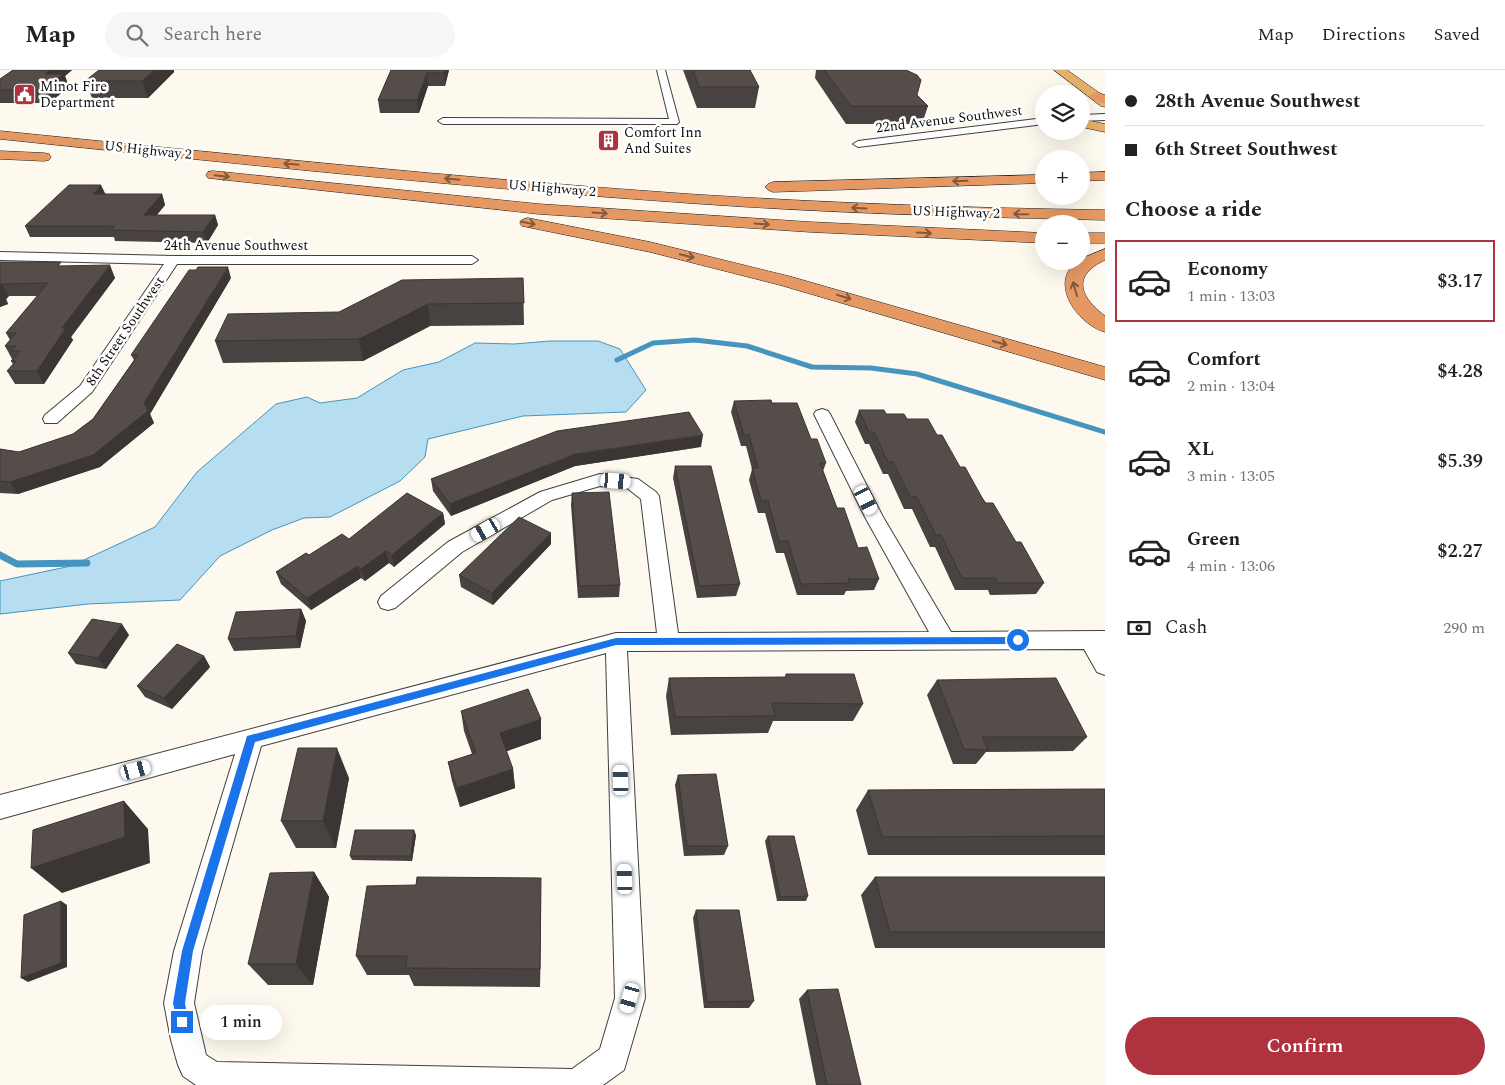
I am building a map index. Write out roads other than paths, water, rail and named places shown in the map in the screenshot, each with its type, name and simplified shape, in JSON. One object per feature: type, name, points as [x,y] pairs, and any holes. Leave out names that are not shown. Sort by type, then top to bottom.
[{"type":"highway","points":[[1056,73],[1091,99]]},
{"type":"highway","points":[[1056,73],[1091,99],[1105,116]]},
{"type":"highway","points":[[1090,125],[1105,128]]},
{"type":"highway","name":"US Highway 2","points":[[0,135],[624,194],[894,210],[1105,215]]},
{"type":"highway","points":[[0,154],[49,158]]},
{"type":"highway","name":"US Highway 2","points":[[202,174],[530,208],[919,233],[1035,238]]},
{"type":"highway","points":[[1090,177],[1105,176]]},
{"type":"highway","points":[[484,182],[602,188],[686,188],[1035,178]]},
{"type":"highway","points":[[290,183],[497,217],[658,249],[836,295],[1105,374]]},
{"type":"highway","points":[[1090,238],[1105,238]]},
{"type":"highway","points":[[1105,254],[1081,267],[1072,278],[1072,286],[1074,294],[1082,304],[1105,326]]},
{"type":"street","points":[[443,121],[674,122],[661,70]]},
{"type":"street","points":[[1090,117],[1105,116]]},
{"type":"street","name":"22nd Avenue Southwest","points":[[858,144],[1035,123]]},
{"type":"street","name":"24th Avenue Southwest","points":[[0,256],[173,260],[472,260]]},
{"type":"street","name":"8th Street Southwest","points":[[51,419],[86,389],[173,260]]},
{"type":"street","points":[[822,414],[874,517],[945,640]]},
{"type":"street","points":[[388,602],[455,547],[546,496],[600,480],[632,483],[650,496],[669,642]]},
{"type":"street","points":[[0,807],[616,642],[1098,640],[1105,666]]},
{"type":"street","points":[[251,739],[188,951],[179,1003],[186,1040],[194,1065],[213,1078],[577,1085],[613,1059],[630,998],[616,642]]},
{"type":"water","points":[[550,341],[598,341],[620,349],[646,390],[626,412],[523,416],[428,439],[425,457],[400,481],[330,517],[304,518],[272,530],[220,556],[180,600],[88,604],[0,614],[0,581],[71,566],[155,527],[197,472],[276,404],[307,397],[320,403],[357,398],[403,370],[439,362],[475,343],[514,344]]},
{"type":"waterway","points":[[617,360],[653,343],[695,340],[747,346],[812,367],[871,368],[917,374],[1105,432]]},
{"type":"waterway","points":[[0,555],[17,564],[87,563]]},
{"type":"place","name":"Minot Fire Department","points":[[24,94]]},
{"type":"place","name":"Comfort Inn And Suites","points":[[608,140]]}]
